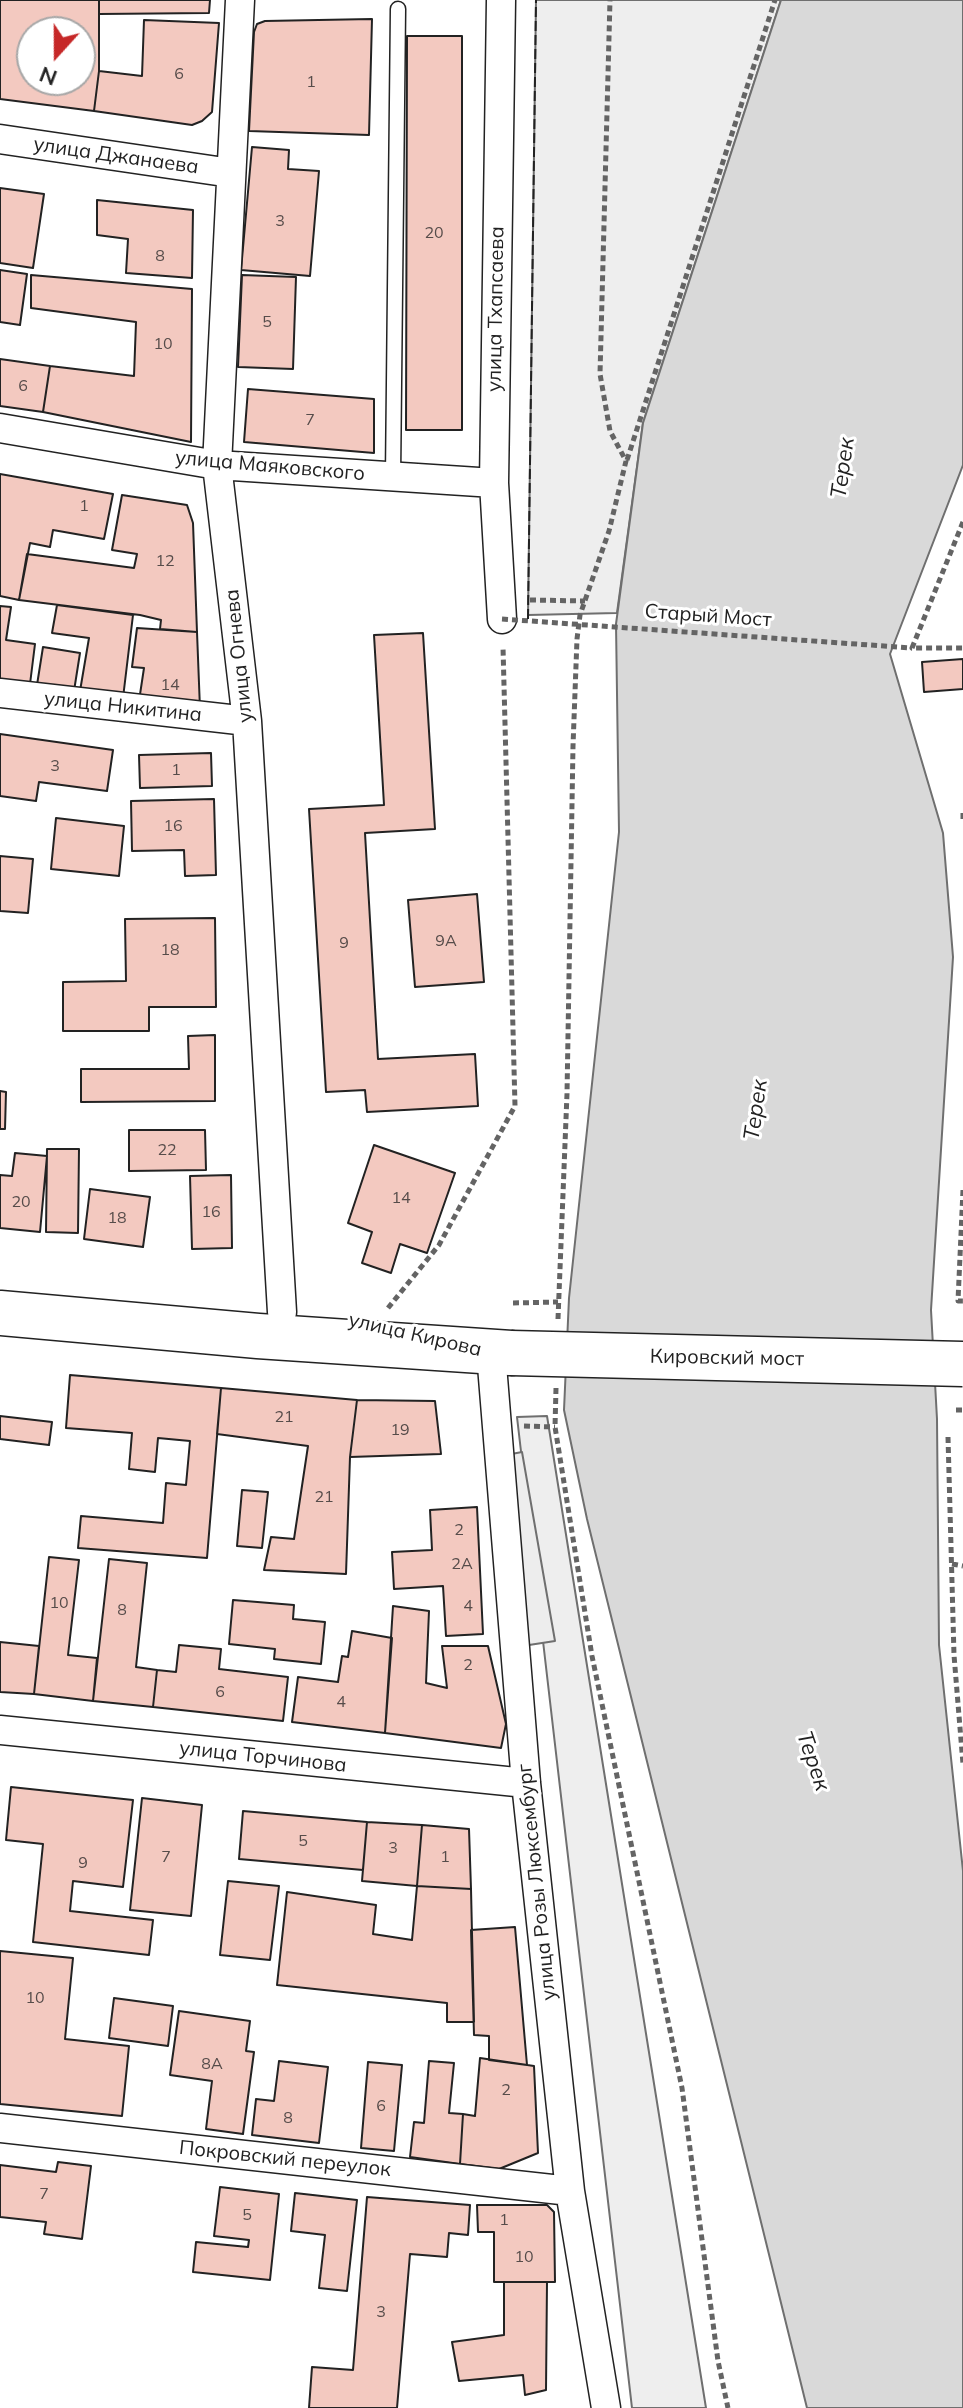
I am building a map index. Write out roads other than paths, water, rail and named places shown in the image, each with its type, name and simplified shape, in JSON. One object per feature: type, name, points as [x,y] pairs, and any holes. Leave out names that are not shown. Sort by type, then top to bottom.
[{"type":"main road","name":"улица Кирова","points":[[0,1282],[375,1322],[501,1353]]},
{"type":"main road","name":"улица Кирова","points":[[0,1313],[501,1353]]},
{"type":"main road","name":"Кировский мост","points":[[501,1353],[963,1364]]},
{"type":"street","name":"улица Огнева","points":[[240,0],[217,465],[247,721],[282,1312]]},
{"type":"street","name":"улица Тхапсаева","points":[[501,0],[494,483],[502,619]]},
{"type":"street","name":"улица Джанаева","points":[[0,139],[231,173]]},
{"type":"street","name":"улица Маяковского","points":[[0,428],[217,465],[494,483]]},
{"type":"street","name":"улица Никитина","points":[[0,693],[247,721]]},
{"type":"street","name":"улица Розы Люксембург","points":[[501,1353],[526,1783],[570,2191],[606,2408]]},
{"type":"street","name":"улица Торчинова","points":[[0,1730],[526,1783]]},
{"type":"street","name":"Покровский переулок","points":[[0,2128],[570,2191]]},
{"type":"lane","points":[[393,476],[398,9]]},
{"type":"water","name":"Терек","points":[[781,0],[963,0],[963,465],[890,654],[943,833],[953,957],[931,1310],[937,1419],[939,1645],[963,1871],[963,2408],[807,2408],[587,1519],[564,1410],[569,1298],[619,832],[616,624],[643,423]]}]
